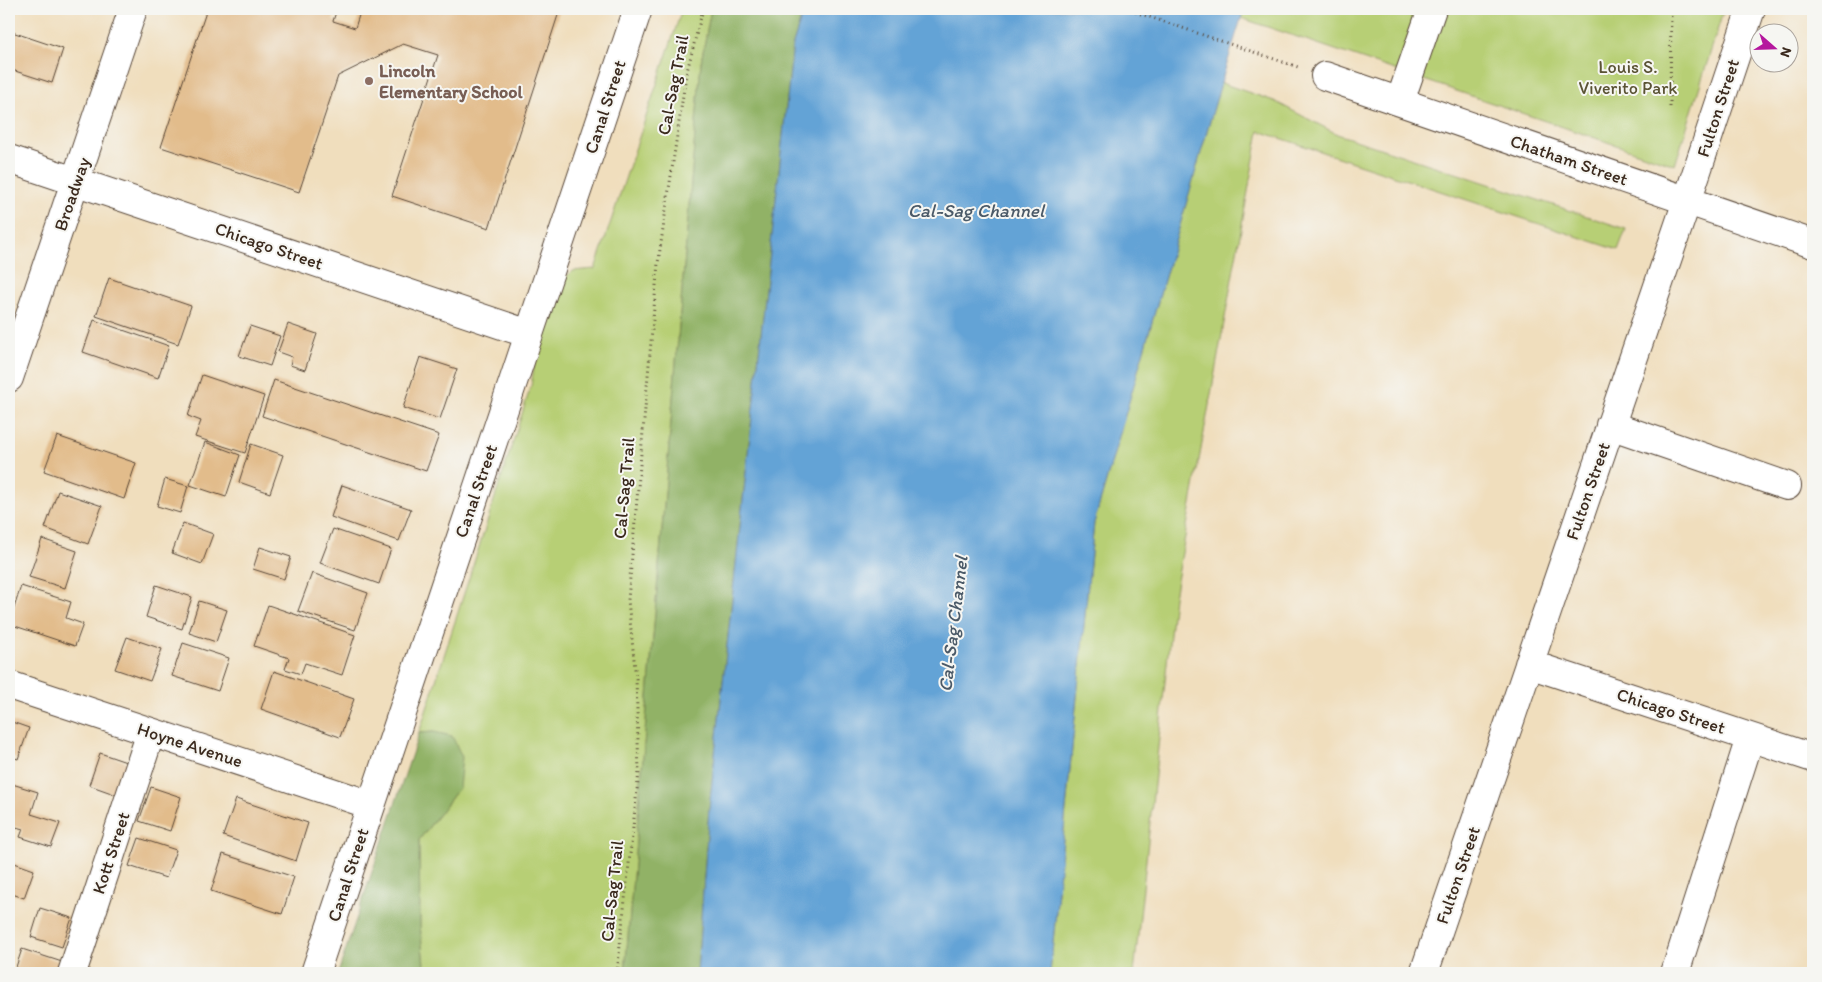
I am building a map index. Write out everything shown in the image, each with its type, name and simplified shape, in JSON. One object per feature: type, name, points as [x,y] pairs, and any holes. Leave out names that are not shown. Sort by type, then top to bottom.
[{"type":"street","name":"Broadway","points":[[9,378],[133,9]]},
{"type":"street","name":"Canal Street","points":[[315,973],[638,9]]},
{"type":"street","points":[[1400,101],[1432,9]]},
{"type":"street","name":"Fulton Street","points":[[1424,973],[1687,201],[1750,9]]},
{"type":"street","name":"Chatham Street","points":[[1326,76],[1813,244]]},
{"type":"street","name":"Chicago Street","points":[[9,159],[529,334]]},
{"type":"street","points":[[1610,425],[1787,486]]},
{"type":"street","name":"Chicago Street","points":[[1529,664],[1813,758]]},
{"type":"street","name":"Hoyne Avenue","points":[[9,685],[371,805]]},
{"type":"street","name":"Kott Street","points":[[72,973],[151,732]]},
{"type":"street","points":[[1676,973],[1750,738]]},
{"type":"path","name":"Cal-Sag Trail","points":[[617,973],[639,772],[636,679],[628,600],[658,263],[686,75],[703,9]]},
{"type":"path","points":[[1126,9],[1282,61]]},
{"type":"path","points":[[1670,107],[1671,9]]},
{"type":"green space","points":[[682,9],[711,9],[701,63],[625,973],[418,973],[424,965],[420,925],[419,840],[459,788],[434,732],[419,733],[531,386],[536,354],[565,278],[572,271],[595,269]]},
{"type":"green space","points":[[711,9],[804,9],[793,44],[709,809],[697,973],[625,973],[701,63]]},
{"type":"green space","name":"Louis S. Viverito Park","points":[[1244,9],[1724,9],[1675,165],[1241,18]]},
{"type":"green space","points":[[1221,83],[1274,101],[1337,134],[1626,229],[1618,250],[1259,131],[1174,597],[1134,973],[1050,973],[1094,523]]},
{"type":"green space","points":[[434,732],[452,736],[462,757],[459,788],[419,840],[420,925],[424,965],[418,973],[338,973],[419,733]]},
{"type":"water","name":"Cal-Sag Channel","points":[[804,9],[1244,9],[1094,523],[1050,973],[697,973],[709,809],[793,44]]},
{"type":"building","points":[[207,9],[337,9],[333,21],[355,28],[361,9],[560,9],[489,228],[392,196],[438,55],[403,44],[338,76],[299,192],[161,147]]},
{"type":"building","points":[[9,31],[63,49],[52,83],[9,69]]},
{"type":"building","points":[[109,278],[191,306],[178,344],[96,316]]},
{"type":"building","points":[[94,320],[169,346],[158,378],[83,352]]},
{"type":"building","points":[[288,324],[317,334],[305,370],[290,365],[292,357],[278,352]]},
{"type":"building","points":[[250,326],[280,336],[270,366],[239,356]]},
{"type":"building","points":[[420,357],[457,369],[440,419],[403,408]]},
{"type":"building","points":[[202,375],[264,396],[245,453],[195,437],[201,421],[188,416]]},
{"type":"building","points":[[274,380],[439,435],[426,471],[262,416]]},
{"type":"building","points":[[57,436],[136,463],[124,499],[44,471]]},
{"type":"building","points":[[205,442],[240,455],[226,497],[190,485]]},
{"type":"building","points":[[251,444],[283,455],[270,493],[239,482]]},
{"type":"building","points":[[165,479],[188,486],[180,513],[157,506]]},
{"type":"building","points":[[342,485],[411,509],[399,541],[331,517]]},
{"type":"building","points":[[58,491],[102,506],[88,544],[45,528]]},
{"type":"building","points":[[183,523],[213,534],[202,564],[172,553]]},
{"type":"building","points":[[333,529],[391,549],[379,584],[320,563]]},
{"type":"building","points":[[42,539],[77,551],[65,588],[29,577]]},
{"type":"building","points":[[260,547],[291,557],[284,579],[253,569]]},
{"type":"building","points":[[312,573],[368,593],[355,630],[298,611]]},
{"type":"building","points":[[156,585],[192,597],[182,629],[146,617]]},
{"type":"building","points":[[21,586],[71,602],[66,618],[83,624],[75,646],[9,624]]},
{"type":"building","points":[[199,601],[227,610],[216,642],[189,633]]},
{"type":"building","points":[[268,605],[355,635],[342,675],[305,663],[301,674],[285,669],[289,658],[254,646]]},
{"type":"building","points":[[127,637],[162,649],[150,681],[115,669]]},
{"type":"building","points":[[183,643],[229,658],[218,691],[172,676]]},
{"type":"building","points":[[274,671],[354,699],[340,737],[261,709]]},
{"type":"building","points":[[9,721],[29,728],[18,759],[9,756]]},
{"type":"building","points":[[100,753],[129,763],[117,795],[89,785]]},
{"type":"building","points":[[9,783],[38,792],[31,814],[60,823],[51,847],[20,837],[23,829],[9,825]]},
{"type":"building","points":[[151,787],[181,797],[170,831],[139,821]]},
{"type":"building","points":[[236,799],[308,823],[296,861],[223,836]]},
{"type":"building","points":[[139,838],[176,850],[166,878],[129,866]]},
{"type":"building","points":[[223,854],[294,877],[282,914],[211,891]]},
{"type":"building","points":[[9,861],[34,870],[24,898],[9,893]]},
{"type":"building","points":[[40,908],[72,918],[62,947],[31,937]]},
{"type":"building","points":[[22,949],[62,962],[58,973],[14,973]]},
{"type":"place","name":"Lincoln Elementary School","points":[[369,81]]}]
